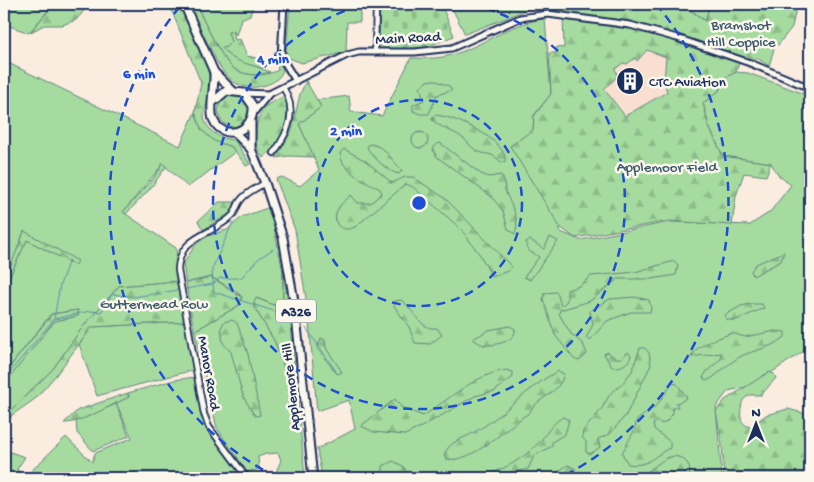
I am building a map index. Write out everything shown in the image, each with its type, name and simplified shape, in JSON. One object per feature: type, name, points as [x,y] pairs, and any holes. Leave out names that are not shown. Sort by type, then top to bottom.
[{"type":"main road","points":[[184,4],[214,72],[232,90]]},
{"type":"main road","points":[[213,102],[221,93],[232,90],[244,93],[251,101],[254,112],[246,127],[234,132],[220,128],[215,123],[212,116],[214,72]]},
{"type":"main road","name":"Applemore Hill","points":[[250,122],[251,149]]},
{"type":"main road","name":"Applemore Hill","points":[[234,132],[251,149],[266,183],[283,238],[295,307],[313,478]]},
{"type":"street","points":[[284,4],[282,56],[296,81]]},
{"type":"street","points":[[375,52],[376,4]]},
{"type":"street","name":"Main Road","points":[[254,112],[269,94],[346,55],[375,52],[415,52],[452,48],[520,18],[548,14],[630,24],[740,60],[810,88]]},
{"type":"street","points":[[274,153],[286,131],[292,108],[284,87]]},
{"type":"street","name":"Main Road","points":[[244,93],[269,94]]},
{"type":"street","name":"Manor Road","points":[[246,478],[209,428],[204,414],[178,270],[179,259],[190,242],[228,219],[234,214],[241,200],[249,192],[266,183]]},
{"type":"shaded area","points":[[647,50],[666,57],[664,81],[667,92],[626,116],[604,89],[618,76],[615,69],[635,58],[637,60]]},
{"type":"green space","points":[[14,4],[48,4],[52,6],[29,33],[4,24],[4,18]]},
{"type":"green space","points":[[48,4],[90,4],[76,20],[62,25],[44,25],[29,33],[52,7]]},
{"type":"green space","points":[[169,4],[182,4],[205,58],[210,81],[209,99],[204,114],[207,126],[217,135],[235,140],[250,164],[246,166],[232,147],[214,141],[201,129],[195,112],[201,83]]},
{"type":"green space","points":[[189,4],[196,4],[207,28],[228,64],[236,70],[253,75],[274,72],[278,70],[274,52],[277,52],[283,71],[279,77],[269,84],[262,86],[252,87],[236,83],[219,65]]},
{"type":"green space","points":[[196,4],[254,4],[250,15],[241,19],[236,35],[233,30],[231,42],[222,48],[245,62],[270,72],[261,74],[241,73],[233,68],[207,28]]},
{"type":"green space","points":[[290,4],[360,4],[360,22],[347,22],[346,52],[302,63],[289,58],[286,51]]},
{"type":"green space","points":[[380,4],[441,4],[454,36],[424,48],[379,49]]},
{"type":"green space","points":[[450,4],[544,4],[543,8],[529,9],[465,34]]},
{"type":"green space","points":[[544,4],[587,6],[659,4],[686,7],[705,21],[710,4],[748,4],[765,11],[768,4],[797,4],[792,27],[778,45],[775,45],[769,66],[757,58],[739,63],[736,72],[722,79],[719,91],[703,103],[709,127],[723,156],[771,163],[766,176],[744,173],[736,196],[732,225],[669,221],[575,238],[560,227],[510,146],[533,130],[534,116],[551,94],[549,53],[556,53],[557,47],[564,48],[563,17],[585,18],[540,12]],"holes":[[[647,50],[666,57],[664,81],[667,92],[625,116],[604,89],[618,76],[615,69],[635,58],[637,61]]]},
{"type":"green space","points":[[686,4],[710,4],[706,21],[686,7]]},
{"type":"green space","points":[[545,19],[551,94],[534,115],[533,130],[561,232],[580,240],[670,222],[750,225],[770,212],[791,185],[778,175],[771,163],[723,156],[709,127],[703,103],[719,91],[722,79],[736,72],[748,73],[810,96],[810,347],[751,386],[728,391],[716,407],[722,478],[322,478],[317,449],[355,429],[349,400],[317,411],[308,311],[295,230],[276,179],[282,177],[300,186],[319,170],[299,124],[321,107],[317,100],[349,96],[351,112],[382,116],[411,58],[439,58],[456,54],[505,31],[531,21]]},
{"type":"green space","points":[[233,30],[235,40],[240,39],[247,56],[261,59],[264,62],[262,68],[234,59],[225,52],[222,48],[231,42],[228,32]]},
{"type":"green space","points":[[4,61],[180,146],[195,112],[200,126],[207,135],[232,147],[235,152],[188,187],[163,164],[123,212],[176,248],[179,281],[119,286],[82,328],[53,369],[4,417],[4,385],[7,378],[55,321],[78,316],[78,310],[51,314],[4,374],[4,288],[27,240],[75,265],[24,231],[4,281]]},
{"type":"green space","points":[[434,80],[449,86],[452,90],[437,95],[429,114],[420,114],[413,111],[413,105],[424,100],[420,87],[427,81]]},
{"type":"green space","points":[[306,81],[321,107],[299,124],[314,157],[288,156],[276,158],[292,130],[300,94]]},
{"type":"green space","points":[[234,95],[240,96],[245,100],[249,105],[249,117],[245,122],[240,126],[234,127],[228,126],[223,122],[219,117],[218,111],[219,105],[223,100],[228,96]]},
{"type":"green space","points":[[285,96],[287,113],[283,130],[275,145],[263,158],[259,153],[256,140],[258,120],[266,106]]},
{"type":"green space","points":[[434,115],[453,119],[489,137],[504,154],[505,162],[475,150],[463,138],[432,120]]},
{"type":"green space","points":[[417,132],[423,132],[428,137],[426,146],[417,148],[412,143],[412,137]]},
{"type":"green space","points":[[440,143],[481,174],[489,177],[501,175],[516,217],[515,234],[508,229],[503,211],[492,197],[437,157],[433,150],[435,145]]},
{"type":"green space","points":[[369,144],[380,147],[388,154],[402,170],[399,174],[377,160],[367,148]]},
{"type":"green space","points":[[344,149],[366,161],[392,183],[405,177],[413,177],[446,199],[511,266],[508,271],[492,277],[480,255],[461,229],[413,187],[406,184],[355,227],[344,229],[338,225],[335,217],[336,212],[340,205],[351,195],[358,203],[371,203],[382,193],[380,189],[355,175],[345,166],[340,153]]},
{"type":"green space","points":[[163,163],[166,167],[149,190],[126,214],[123,212],[153,179]]},
{"type":"green space","points":[[219,202],[235,202],[232,212],[203,230],[198,221]]},
{"type":"green space","points":[[270,207],[283,272],[283,309],[257,298],[253,305],[275,342],[288,379],[296,381],[305,478],[270,478],[275,475],[281,460],[278,453],[258,457],[259,469],[247,472],[217,428],[194,331],[238,306],[242,297],[211,277],[186,283],[183,264],[196,244],[207,236],[227,230],[242,217]]},
{"type":"green space","points":[[24,231],[78,261],[75,265],[27,240],[4,288]]},
{"type":"green space","points":[[550,237],[558,241],[530,280],[524,277],[539,257],[528,250],[526,242],[530,240],[544,249]]},
{"type":"green space","points":[[784,252],[781,261],[753,276],[751,271],[756,264]]},
{"type":"green space","points":[[674,261],[678,265],[676,275],[651,279],[618,279],[590,301],[560,310],[559,314],[571,334],[583,344],[587,354],[579,361],[574,359],[555,335],[543,299],[544,293],[557,292],[561,306],[567,301],[567,290],[579,286],[591,276],[635,272]]},
{"type":"green space","points":[[283,272],[290,313],[296,381],[288,379],[275,342],[253,305],[256,298],[283,309]]},
{"type":"green space","points":[[211,277],[242,297],[238,306],[194,331],[186,283]]},
{"type":"green space","name":"Guttermead Row","points":[[179,281],[185,322],[92,327],[56,375],[35,399],[12,415],[4,430],[4,417],[53,369],[82,328],[119,286]]},
{"type":"green space","points":[[634,297],[649,300],[650,312],[631,312],[607,321],[590,340],[586,338],[593,324],[590,311],[610,299]]},
{"type":"green space","points":[[401,300],[421,323],[431,328],[437,328],[442,335],[430,344],[415,343],[409,327],[394,306],[395,301]]},
{"type":"green space","points":[[762,304],[764,308],[734,321],[726,319],[725,315],[741,306]]},
{"type":"green space","points":[[78,310],[78,316],[54,321],[4,385],[4,374],[52,314]]},
{"type":"green space","points":[[232,320],[237,323],[248,354],[260,415],[255,416],[243,396],[231,352],[223,343],[221,328],[224,322]]},
{"type":"green space","points":[[185,322],[193,370],[97,396],[79,344],[92,327]]},
{"type":"green space","points":[[510,326],[515,329],[515,333],[509,340],[504,342],[484,345],[473,339],[489,330]]},
{"type":"green space","points":[[775,331],[785,332],[785,337],[772,345],[738,358],[707,381],[703,378],[707,371],[721,359],[721,353],[691,357],[703,345],[732,333],[745,337]]},
{"type":"green space","points":[[321,338],[325,340],[326,348],[342,372],[337,374],[317,348]]},
{"type":"green space","points":[[640,348],[645,348],[649,353],[651,365],[626,415],[610,434],[598,439],[600,447],[590,454],[586,452],[586,442],[582,437],[583,431],[601,410],[610,394],[622,384],[632,371]]},
{"type":"green space","points":[[608,352],[615,358],[621,358],[628,352],[631,355],[624,365],[612,367],[604,354]]},
{"type":"green space","points":[[506,370],[513,372],[513,377],[495,391],[475,396],[405,435],[374,432],[361,426],[395,399],[401,407],[423,416],[473,382],[495,372]]},
{"type":"green space","points":[[558,371],[564,374],[562,381],[554,391],[533,407],[529,413],[478,450],[467,456],[446,459],[444,455],[446,450],[452,444],[495,419],[536,385]]},
{"type":"green space","points":[[769,372],[774,374],[776,378],[761,395],[749,395],[743,400],[741,418],[745,425],[755,427],[758,421],[766,415],[788,409],[810,415],[810,478],[724,478],[722,446],[716,411],[725,400]]},
{"type":"green space","points":[[195,377],[201,417],[245,478],[24,478],[66,437],[92,462],[95,453],[132,438],[116,403],[129,397],[128,393],[174,380]]},
{"type":"green space","points":[[676,383],[687,397],[681,402],[676,403],[678,407],[672,408],[673,413],[667,421],[662,424],[658,421],[653,424],[654,429],[670,442],[670,448],[641,464],[628,464],[622,453],[634,431],[637,420],[656,406],[671,385]]},
{"type":"green space","points":[[128,393],[129,397],[96,413],[64,423],[78,410]]},
{"type":"green space","points":[[116,404],[129,436],[93,451],[77,433],[76,421]]},
{"type":"green space","points":[[563,417],[569,420],[565,434],[552,442],[552,446],[534,456],[528,469],[510,473],[500,478],[472,478],[501,469],[528,453],[554,424]]},
{"type":"green space","points":[[4,450],[25,457],[17,469],[24,478],[4,478]]},
{"type":"green space","points":[[674,456],[681,458],[688,464],[690,474],[687,478],[639,478],[666,458]]},
{"type":"green space","points":[[393,461],[403,466],[410,478],[383,478],[383,466]]},
{"type":"green space","points":[[568,465],[576,469],[568,478],[548,478]]},
{"type":"waterway","points":[[553,9],[556,4]]},
{"type":"waterway","points":[[213,283],[212,269],[233,222]]},
{"type":"waterway","points":[[213,284],[220,278],[241,278],[258,259],[273,249]]},
{"type":"waterway","points":[[54,319],[60,285],[69,260]]},
{"type":"waterway","points":[[186,289],[213,284],[214,292],[283,314]]},
{"type":"waterway","points":[[4,379],[54,319],[90,311],[101,312],[112,294],[133,297],[179,290]]},
{"type":"waterway","points":[[306,328],[336,371]]},
{"type":"waterway","points":[[694,475],[698,478]]},
{"type":"place","name":"CTC Aviation","points":[[630,81]]},
{"type":"park label","name":"Bramshot Hill Coppice","points":[[741,32]]},
{"type":"park label","name":"Applemoor Field","points":[[667,166]]}]
